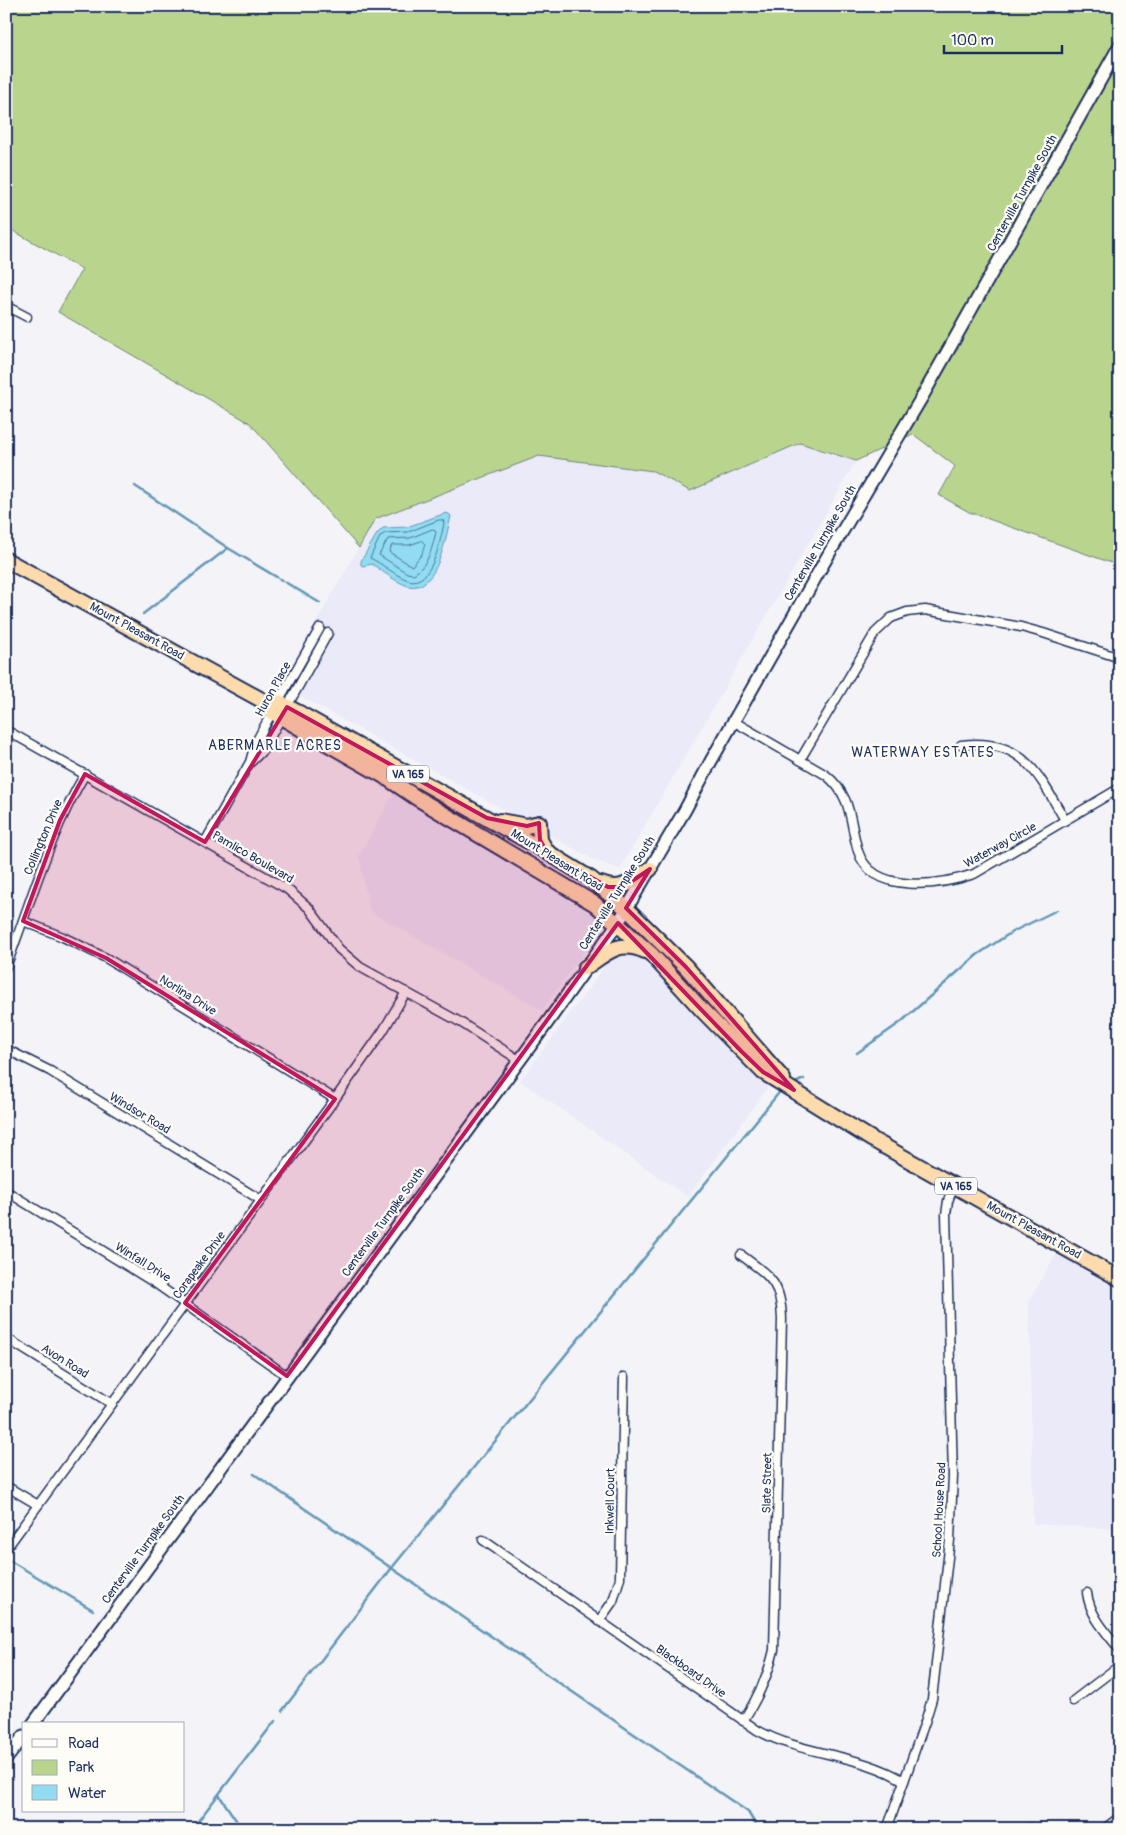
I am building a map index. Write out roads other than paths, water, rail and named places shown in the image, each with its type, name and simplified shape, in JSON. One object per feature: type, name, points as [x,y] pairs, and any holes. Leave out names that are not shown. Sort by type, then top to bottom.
[{"type":"highway","name":"Mount Pleasant Road","points":[[6,560],[277,708],[487,818],[592,879],[626,908],[692,974],[794,1090]]},
{"type":"highway","name":"Mount Pleasant Road","points":[[277,708],[473,832],[595,904],[618,922],[652,955],[741,1051],[764,1072],[873,1140],[1120,1279]]},
{"type":"highway","points":[[473,832],[487,818],[527,826],[539,822],[540,840],[547,852]]},
{"type":"highway","points":[[592,879],[608,887],[619,888],[650,869]]},
{"type":"highway","points":[[585,968],[610,951],[624,946],[636,947],[652,955]]},
{"type":"main road","name":"Centerville Turnpike South","points":[[34,1722],[618,922],[685,810],[830,552],[922,397],[1120,45]]},
{"type":"main road","points":[[6,1759],[22,1739]]},
{"type":"street","points":[[6,306],[27,317]]},
{"type":"street","points":[[800,760],[875,633],[891,618],[907,612],[934,611],[1021,627],[1120,658]]},
{"type":"street","name":"Huron Place","points":[[277,708],[320,628]]},
{"type":"street","name":"Huron Place","points":[[205,842],[250,762],[255,744],[328,633]]},
{"type":"street","name":"Waterway Circle","points":[[734,721],[835,782],[843,794],[849,809],[858,851],[867,865],[878,875],[897,882],[935,884],[958,880],[974,874],[1120,788]]},
{"type":"street","name":"Pamlico Boulevard","points":[[6,730],[287,889],[309,908],[329,938],[349,959],[460,1022],[519,1060]]},
{"type":"street","points":[[961,745],[994,745],[1006,748],[1018,755],[1038,775],[1065,820]]},
{"type":"street","name":"Collington Drive","points":[[6,967],[60,820],[85,774]]},
{"type":"street","name":"Norlina Drive","points":[[23,921],[63,937],[106,958],[335,1099]]},
{"type":"street","name":"Corapeake Drive","points":[[6,1549],[369,1052],[406,992]]},
{"type":"street","name":"Windsor Road","points":[[6,1049],[64,1079],[261,1200]]},
{"type":"street","name":"School House Road","points":[[887,1829],[926,1722],[932,1699],[950,1540],[953,1476],[946,1214],[948,1201],[954,1185]]},
{"type":"street","name":"Winfall Drive","points":[[6,1191],[185,1303],[287,1376]]},
{"type":"street","name":"Slate Street","points":[[741,1254],[773,1282],[780,1296],[782,1319],[774,1650],[766,1680],[756,1702],[743,1721]]},
{"type":"street","name":"Avon Road","points":[[6,1338],[112,1404]]},
{"type":"street","name":"Inkwell Court","points":[[599,1621],[614,1601],[620,1578],[624,1377]]},
{"type":"street","points":[[6,1486],[38,1505]]},
{"type":"street","name":"Blackboard Drive","points":[[483,1540],[757,1730],[775,1739],[867,1763],[885,1770],[904,1781]]},
{"type":"street","points":[[1087,1593],[1095,1618],[1120,1650]]},
{"type":"street","points":[[1073,1701],[1120,1665]]},
{"type":"street","points":[[1104,1829],[1120,1817]]},
{"type":"water","points":[[446,513],[451,516],[443,548],[439,561],[427,581],[418,586],[408,586],[372,564],[361,565],[361,561],[377,534],[383,528],[407,527]]},
{"type":"waterway","points":[[135,486],[228,548],[320,603]]},
{"type":"waterway","points":[[143,614],[228,548]]},
{"type":"waterway","points":[[857,1053],[901,1022],[977,955],[1012,932],[1057,910]]},
{"type":"waterway","points":[[795,1083],[804,1079]]},
{"type":"waterway","points":[[282,1711],[391,1569],[782,1089]]},
{"type":"waterway","points":[[254,1474],[748,1812],[758,1829]]},
{"type":"waterway","points":[[7,1559],[93,1610]]},
{"type":"waterway","points":[[192,1829],[275,1721]]},
{"type":"waterway","points":[[219,1795],[242,1829]]},
{"type":"district","name":"ABERMARLE ACRES","points":[[275,745]]},
{"type":"district","name":"WATERWAY ESTATES","points":[[923,752]]}]
